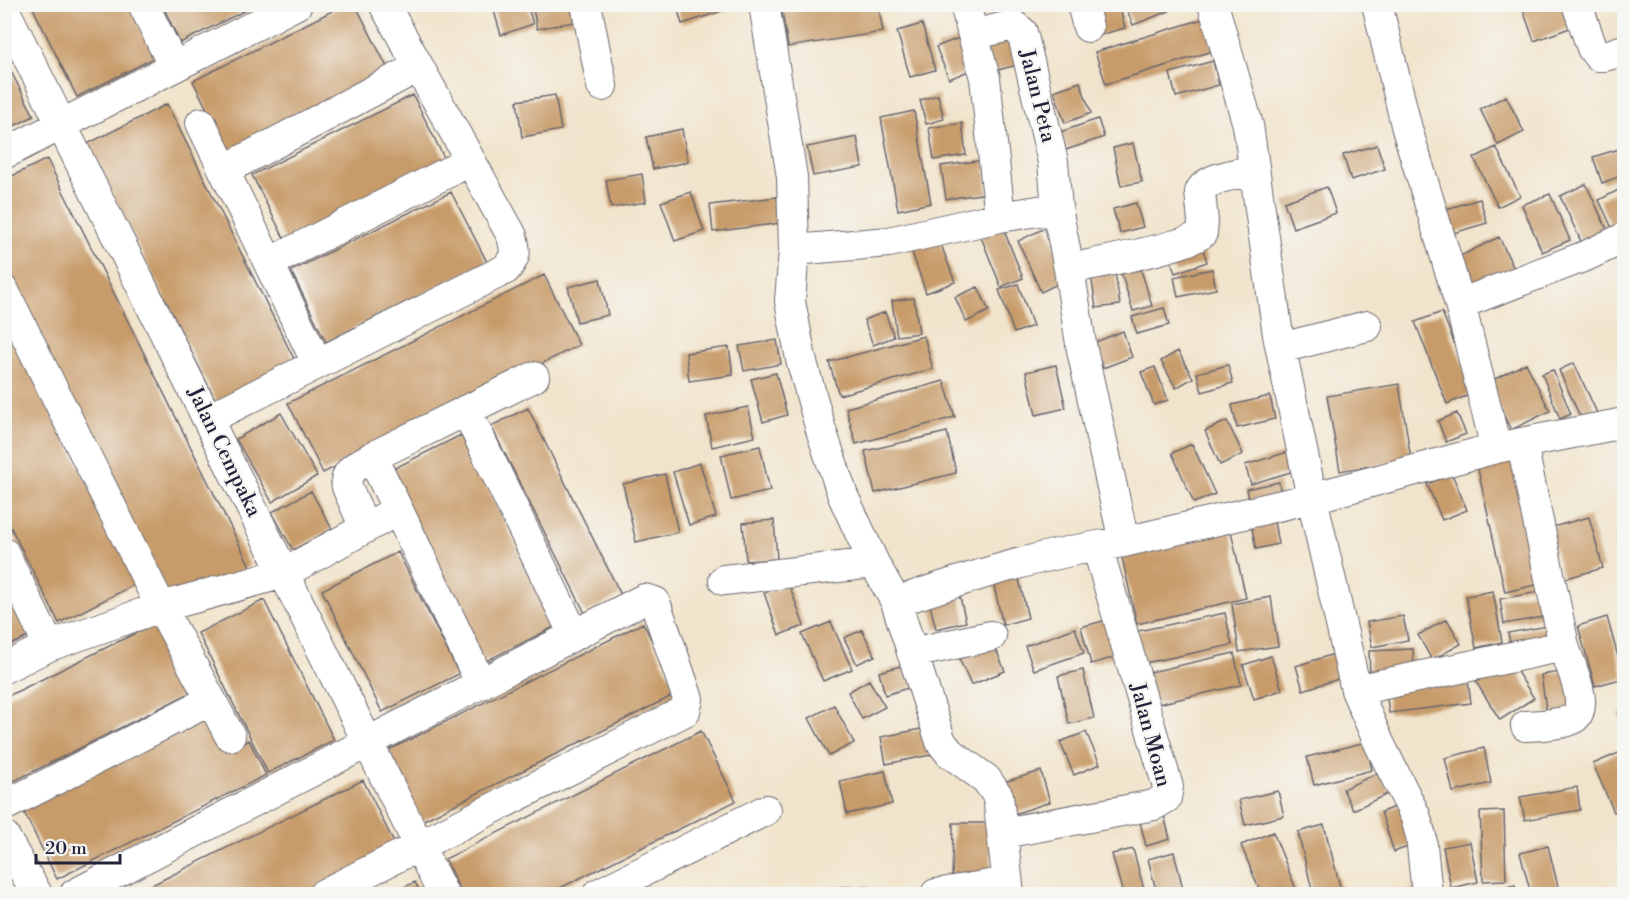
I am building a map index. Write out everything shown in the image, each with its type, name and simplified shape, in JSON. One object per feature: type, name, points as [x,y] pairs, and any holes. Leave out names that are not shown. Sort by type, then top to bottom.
[{"type":"street","points":[[142,4],[174,67]]},
{"type":"street","points":[[4,154],[174,67],[266,11],[297,4]]},
{"type":"street","points":[[208,419],[506,269],[513,260],[516,251],[512,236],[384,4]]},
{"type":"street","points":[[586,4],[602,86]]},
{"type":"street","points":[[764,4],[792,177],[794,250],[790,302],[801,359],[820,430],[843,496],[874,563],[896,602],[941,742],[950,753],[986,779],[998,796],[1008,888],[936,894]]},
{"type":"street","points":[[965,4],[985,78],[1000,217]]},
{"type":"street","points":[[1213,4],[1248,125],[1281,348],[1312,498],[1356,690],[1380,745],[1416,815],[1421,836],[1427,894]]},
{"type":"street","points":[[1377,4],[1407,129],[1460,304],[1509,446],[1581,700],[1577,715],[1570,721],[1526,726]]},
{"type":"street","points":[[1577,4],[1598,56],[1624,50]]},
{"type":"street","name":"Jalan Cempaka","points":[[4,9],[443,894]]},
{"type":"street","name":"Jalan Peta","points":[[973,35],[1013,25],[1022,32],[1053,162],[1057,208]]},
{"type":"street","points":[[224,170],[418,66]]},
{"type":"street","points":[[201,123],[317,363]]},
{"type":"street","points":[[268,263],[470,161]]},
{"type":"street","points":[[1070,269],[1199,237],[1202,233],[1203,221],[1201,187],[1208,182],[1254,170]]},
{"type":"street","points":[[794,250],[889,242],[1000,217],[1057,208],[1070,269],[1111,544]]},
{"type":"street","points":[[1460,304],[1588,255],[1624,238]]},
{"type":"street","points":[[4,291],[161,607],[230,736]]},
{"type":"street","points":[[1281,348],[1367,326]]},
{"type":"street","points":[[365,528],[345,480],[349,471],[372,457],[534,377]]},
{"type":"street","points":[[466,410],[574,635]]},
{"type":"street","points":[[896,602],[973,576],[1312,498],[1509,446],[1624,423]]},
{"type":"street","points":[[372,457],[481,684]]},
{"type":"street","points":[[4,668],[49,646],[161,607],[284,573],[398,510]]},
{"type":"street","name":"Jalan Moan","points":[[1003,833],[1154,805],[1166,798],[1168,787],[1111,544]]},
{"type":"street","points":[[4,553],[49,646]]},
{"type":"street","points":[[724,580],[874,563]]},
{"type":"street","points":[[75,894],[644,599],[655,602],[688,699],[685,711],[324,894]]},
{"type":"street","points":[[912,653],[991,636]]},
{"type":"street","points":[[1356,690],[1564,646]]},
{"type":"street","points":[[4,806],[211,700]]},
{"type":"street","points":[[598,894],[766,810]]},
{"type":"street","points":[[4,836],[37,894]]},
{"type":"building","points":[[31,4],[129,4],[156,57],[77,97]]},
{"type":"building","points":[[162,4],[258,4],[180,43]]},
{"type":"building","points":[[346,4],[355,4],[389,71],[228,151],[193,81]]},
{"type":"building","points":[[492,4],[527,4],[533,24],[501,35]]},
{"type":"building","points":[[532,4],[570,4],[574,22],[537,29]]},
{"type":"building","points":[[676,4],[720,4],[722,11],[682,24]]},
{"type":"building","points":[[824,4],[878,4],[883,32],[788,47],[782,11]]},
{"type":"building","points":[[1087,4],[1119,4],[1125,28],[1096,36]]},
{"type":"building","points":[[1521,4],[1570,4],[1578,25],[1534,41]]},
{"type":"building","points":[[1125,5],[1167,5],[1169,11],[1133,25]]},
{"type":"building","points":[[1206,18],[1216,50],[1106,84],[1095,52]]},
{"type":"building","points":[[922,24],[935,70],[910,77],[897,31]]},
{"type":"building","points":[[1016,32],[1025,63],[990,72],[982,42]]},
{"type":"building","points":[[964,36],[976,68],[949,79],[936,47]]},
{"type":"building","points":[[4,58],[34,116],[4,131]]},
{"type":"building","points":[[1213,61],[1219,85],[1176,97],[1170,73]]},
{"type":"building","points":[[1080,82],[1091,113],[1065,123],[1054,91]]},
{"type":"building","points":[[413,95],[448,166],[288,246],[252,175]]},
{"type":"building","points":[[555,95],[561,130],[522,137],[517,101]]},
{"type":"building","points":[[938,95],[944,119],[926,124],[920,100]]},
{"type":"building","points":[[1506,96],[1524,132],[1498,145],[1480,109]]},
{"type":"building","points":[[167,104],[297,365],[218,405],[87,144]]},
{"type":"building","points":[[914,111],[931,203],[898,210],[881,118]]},
{"type":"building","points":[[1098,119],[1104,137],[1066,150],[1060,132]]},
{"type":"building","points":[[962,123],[966,155],[934,160],[929,128]]},
{"type":"building","points":[[682,129],[688,162],[653,169],[646,137]]},
{"type":"building","points":[[857,137],[862,167],[813,176],[807,147]]},
{"type":"building","points":[[1133,143],[1142,182],[1121,186],[1113,148]]},
{"type":"building","points":[[1377,145],[1385,169],[1351,180],[1343,155]]},
{"type":"building","points":[[1496,147],[1520,196],[1498,207],[1474,158]]},
{"type":"building","points":[[1622,148],[1624,175],[1602,183],[1593,157]]},
{"type":"building","points":[[47,159],[250,566],[213,584],[169,599],[4,272],[4,180]]},
{"type":"building","points":[[984,160],[988,193],[946,199],[941,166]]},
{"type":"building","points":[[642,174],[646,202],[611,208],[606,180]]},
{"type":"building","points":[[1586,184],[1610,236],[1584,248],[1560,196]]},
{"type":"building","points":[[1327,187],[1336,213],[1293,228],[1284,202]]},
{"type":"building","points":[[1624,187],[1624,224],[1613,230],[1599,200]]},
{"type":"building","points":[[451,192],[487,262],[326,342],[291,271]]},
{"type":"building","points":[[691,192],[704,231],[675,241],[661,202]]},
{"type":"building","points":[[1550,194],[1570,240],[1542,252],[1522,205]]},
{"type":"building","points":[[777,197],[781,223],[713,232],[710,205]]},
{"type":"building","points":[[1480,199],[1487,223],[1440,237],[1433,213]]},
{"type":"building","points":[[1136,203],[1143,227],[1120,233],[1113,209]]},
{"type":"building","points":[[1001,223],[1023,278],[1001,287],[979,232]]},
{"type":"building","points":[[1047,227],[1070,278],[1041,292],[1018,241]]},
{"type":"building","points":[[1499,237],[1514,269],[1469,290],[1454,259]]},
{"type":"building","points":[[939,239],[955,282],[926,293],[911,249]]},
{"type":"building","points":[[1200,240],[1207,262],[1175,273],[1168,252]]},
{"type":"building","points":[[1139,263],[1152,306],[1133,311],[1120,269]]},
{"type":"building","points":[[1212,269],[1216,289],[1178,297],[1174,277]]},
{"type":"building","points":[[1115,271],[1120,305],[1096,308],[1091,274]]},
{"type":"building","points":[[544,275],[579,345],[323,473],[288,403]]},
{"type":"building","points":[[600,279],[608,315],[577,322],[568,287]]},
{"type":"building","points":[[1018,284],[1033,326],[1014,333],[999,290]]},
{"type":"building","points":[[978,287],[989,311],[966,322],[955,297]]},
{"type":"building","points":[[914,298],[919,333],[897,336],[892,301]]},
{"type":"building","points":[[1164,308],[1169,325],[1137,334],[1132,317]]},
{"type":"building","points":[[885,312],[894,337],[873,345],[864,320]]},
{"type":"building","points":[[1442,312],[1474,393],[1447,404],[1415,322]]},
{"type":"building","points":[[4,316],[138,583],[59,623],[4,514]]},
{"type":"building","points":[[1123,331],[1132,357],[1103,368],[1093,343]]},
{"type":"building","points":[[924,336],[933,369],[839,395],[829,362]]},
{"type":"building","points":[[777,340],[781,364],[744,371],[739,346]]},
{"type":"building","points":[[729,347],[733,375],[689,381],[686,353]]},
{"type":"building","points":[[1178,351],[1193,378],[1176,388],[1161,361]]},
{"type":"building","points":[[1526,363],[1550,411],[1511,430],[1487,383]]},
{"type":"building","points":[[1574,363],[1597,413],[1582,421],[1559,370]]},
{"type":"building","points":[[1056,365],[1066,408],[1036,415],[1026,372]]},
{"type":"building","points":[[1228,365],[1233,383],[1202,392],[1197,373]]},
{"type":"building","points":[[1155,367],[1168,400],[1154,405],[1141,372]]},
{"type":"building","points":[[1553,370],[1571,414],[1560,419],[1542,374]]},
{"type":"building","points":[[776,373],[787,415],[763,422],[751,379]]},
{"type":"building","points":[[1624,378],[1624,400],[1623,400],[1621,379]]},
{"type":"building","points":[[944,381],[955,417],[856,444],[846,408]]},
{"type":"building","points":[[1399,384],[1411,459],[1340,471],[1327,396]]},
{"type":"building","points":[[1270,396],[1275,419],[1237,428],[1232,405]]},
{"type":"building","points":[[748,407],[755,437],[712,447],[706,416]]},
{"type":"building","points":[[528,408],[621,595],[585,613],[491,426]]},
{"type":"building","points":[[281,413],[317,476],[272,502],[236,439]]},
{"type":"building","points":[[1457,413],[1466,434],[1446,442],[1438,421]]},
{"type":"building","points":[[1227,421],[1243,454],[1220,465],[1205,431]]},
{"type":"building","points":[[947,432],[956,473],[875,493],[865,451]]},
{"type":"building","points":[[461,435],[556,626],[480,664],[385,473]]},
{"type":"building","points":[[1192,444],[1215,494],[1194,503],[1172,453]]},
{"type":"building","points":[[760,446],[770,491],[731,500],[721,455]]},
{"type":"building","points":[[1288,452],[1294,471],[1251,484],[1245,465]]},
{"type":"building","points":[[1521,455],[1549,582],[1505,592],[1477,465]]},
{"type":"building","points":[[700,463],[716,517],[689,525],[673,472]]},
{"type":"building","points":[[665,474],[678,532],[636,542],[623,484]]},
{"type":"building","points":[[1452,474],[1467,510],[1442,520],[1427,484]]},
{"type":"building","points":[[1279,482],[1281,496],[1249,502],[1246,489]]},
{"type":"building","points":[[311,491],[332,529],[293,550],[272,512]]},
{"type":"building","points":[[1272,510],[1278,544],[1256,549],[1249,514]]},
{"type":"building","points":[[1589,517],[1603,568],[1563,579],[1549,528]]},
{"type":"building","points":[[1228,518],[1246,598],[1137,624],[1119,544]]},
{"type":"building","points":[[774,520],[777,559],[746,561],[743,523]]},
{"type":"building","points":[[398,552],[459,674],[382,712],[322,590]]},
{"type":"building","points":[[4,575],[34,634],[4,648]]},
{"type":"building","points":[[1018,575],[1028,618],[1003,625],[993,582]]},
{"type":"building","points":[[789,584],[804,626],[779,635],[764,593]]},
{"type":"building","points":[[957,585],[966,622],[936,629],[927,593]]},
{"type":"building","points":[[1549,590],[1554,615],[1504,624],[1500,599]]},
{"type":"building","points":[[1493,591],[1502,642],[1476,648],[1466,596]]},
{"type":"building","points":[[1271,597],[1278,646],[1239,652],[1232,604]]},
{"type":"building","points":[[264,600],[334,740],[268,773],[198,633]]},
{"type":"building","points":[[1225,613],[1232,645],[1140,664],[1133,632]]},
{"type":"building","points":[[1403,616],[1408,640],[1372,647],[1367,622]]},
{"type":"building","points":[[1607,617],[1624,678],[1595,686],[1578,626]]},
{"type":"building","points":[[1114,618],[1123,655],[1091,664],[1081,627]]},
{"type":"building","points":[[1447,619],[1461,644],[1432,660],[1418,635]]},
{"type":"building","points":[[158,622],[192,692],[4,786],[4,698]]},
{"type":"building","points":[[831,622],[852,669],[823,681],[802,634]]},
{"type":"building","points":[[643,623],[678,693],[422,821],[387,751]]},
{"type":"building","points":[[1553,625],[1556,641],[1511,648],[1508,633]]},
{"type":"building","points":[[1075,628],[1084,653],[1034,670],[1025,646]]},
{"type":"building","points":[[862,630],[875,656],[857,664],[844,638]]},
{"type":"building","points":[[993,642],[1005,671],[971,685],[958,656]]},
{"type":"building","points":[[1413,649],[1414,672],[1370,674],[1369,651]]},
{"type":"building","points":[[1234,653],[1241,685],[1149,706],[1142,674]]},
{"type":"building","points":[[1337,653],[1345,677],[1303,690],[1296,666]]},
{"type":"building","points":[[1271,656],[1282,690],[1254,699],[1243,665]]},
{"type":"building","points":[[1510,661],[1534,698],[1500,720],[1476,682]]},
{"type":"building","points":[[915,662],[921,684],[885,695],[879,672]]},
{"type":"building","points":[[1083,670],[1094,718],[1069,724],[1058,676]]},
{"type":"building","points":[[1567,671],[1573,711],[1547,715],[1541,675]]},
{"type":"building","points":[[869,680],[885,707],[862,719],[848,692]]},
{"type":"building","points":[[1468,681],[1471,703],[1389,713],[1386,691]]},
{"type":"building","points":[[834,705],[854,743],[829,756],[809,718]]},
{"type":"building","points":[[1624,712],[1624,729],[1619,714]]},
{"type":"building","points":[[212,714],[230,750],[249,740],[266,775],[57,879],[22,808]]},
{"type":"building","points":[[926,728],[931,755],[886,764],[881,737]]},
{"type":"building","points":[[701,731],[736,801],[548,894],[462,894],[445,859]]},
{"type":"building","points":[[1086,732],[1100,764],[1074,775],[1060,742]]},
{"type":"building","points":[[1366,742],[1372,770],[1314,785],[1307,757]]},
{"type":"building","points":[[1484,748],[1491,783],[1453,792],[1445,758]]},
{"type":"building","points":[[1621,752],[1624,759],[1624,808],[1614,812],[1593,764]]},
{"type":"building","points":[[885,771],[892,804],[847,814],[840,781]]},
{"type":"building","points":[[1041,771],[1050,802],[1014,814],[1004,782]]},
{"type":"building","points":[[1380,772],[1390,793],[1353,810],[1343,789]]},
{"type":"building","points":[[363,780],[398,851],[311,894],[134,894]]},
{"type":"building","points":[[1577,787],[1580,810],[1525,820],[1520,797]]},
{"type":"building","points":[[1278,791],[1284,816],[1245,825],[1239,800]]},
{"type":"building","points":[[1406,803],[1421,842],[1394,852],[1381,812]]},
{"type":"building","points":[[1504,811],[1506,880],[1483,881],[1480,812]]},
{"type":"building","points":[[1164,815],[1170,839],[1146,846],[1140,822]]},
{"type":"building","points":[[953,823],[992,823],[991,880],[952,880]]},
{"type":"building","points":[[1324,825],[1341,890],[1313,894],[1298,832]]},
{"type":"building","points":[[1273,832],[1298,894],[1261,894],[1241,845]]},
{"type":"building","points":[[1470,842],[1478,882],[1451,888],[1443,847]]},
{"type":"building","points":[[1548,846],[1560,894],[1531,894],[1520,853]]},
{"type":"building","points":[[1133,849],[1145,893],[1123,894],[1112,854]]},
{"type":"building","points":[[1174,852],[1183,889],[1157,894],[1148,859]]},
{"type":"building","points":[[415,882],[421,894],[390,894]]},
{"type":"building","points":[[1515,885],[1517,894],[1468,894],[1468,893]]},
{"type":"building","points":[[839,887],[869,887],[870,894],[839,894]]},
{"type":"building","points":[[1418,888],[1420,894],[1396,894]]}]
